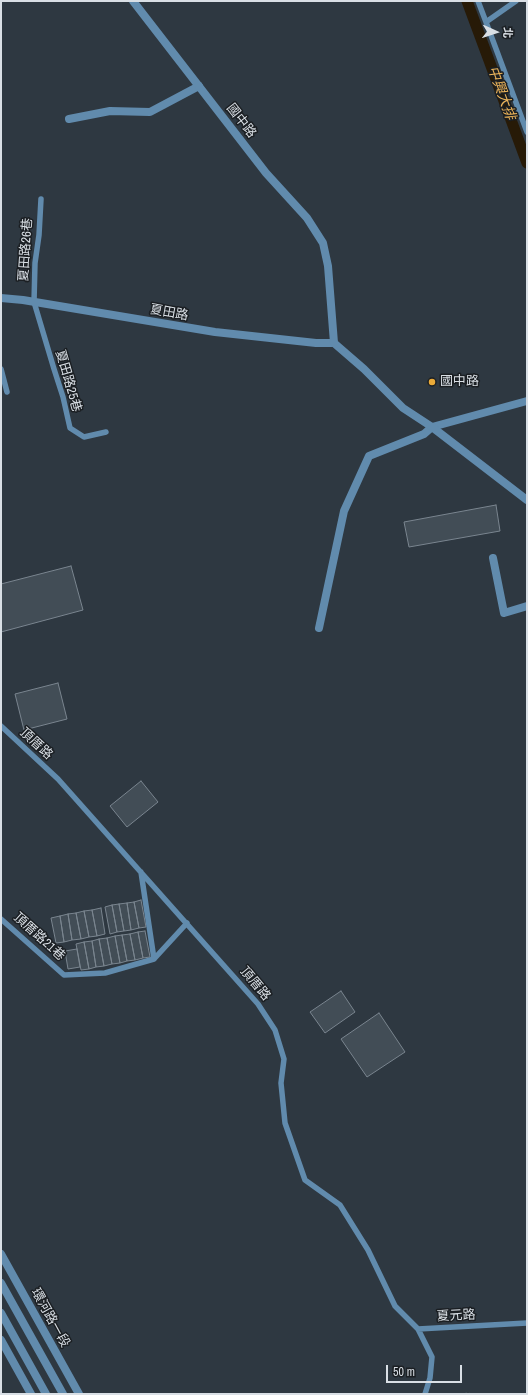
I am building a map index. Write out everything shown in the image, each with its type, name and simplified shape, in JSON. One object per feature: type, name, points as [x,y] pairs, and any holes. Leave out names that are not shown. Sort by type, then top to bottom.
[{"type":"street","name":"國中路","points":[[133,1],[266,173],[307,218],[323,243],[328,266],[334,343]]},
{"type":"street","points":[[70,119],[110,112],[150,112],[199,86]]},
{"type":"street","name":"夏田路","points":[[1,298],[34,302],[215,332],[316,343],[334,343]]},
{"type":"street","points":[[334,343],[364,369],[403,408],[432,427],[527,500]]},
{"type":"street","points":[[319,628],[344,511],[369,456],[424,434],[432,427],[527,401]]},
{"type":"street","points":[[493,558],[504,613],[527,606]]},
{"type":"street","name":"環河路一段","points":[[1,1254],[79,1394]]},
{"type":"street","name":"環河路一段","points":[[1,1283],[62,1394]]},
{"type":"street","points":[[1,1313],[46,1394]]},
{"type":"street","points":[[1,1340],[31,1394]]},
{"type":"lane","points":[[478,1],[527,132]]},
{"type":"lane","points":[[486,22],[516,1]]},
{"type":"lane","name":"夏田路26巷","points":[[34,302],[35,263],[39,235],[41,199]]},
{"type":"lane","name":"夏田路25巷","points":[[34,302],[63,396],[70,428],[84,437],[106,432]]},
{"type":"lane","points":[[1,369],[6,392]]},
{"type":"lane","name":"頂厝路","points":[[1,726],[58,780],[258,1004],[275,1030],[284,1059],[281,1083],[285,1122],[305,1180],[340,1205],[368,1250],[395,1306],[418,1329]]},
{"type":"lane","points":[[141,872],[154,959]]},
{"type":"lane","name":"頂厝路21巷","points":[[1,919],[64,975],[105,973],[154,959]]},
{"type":"lane","points":[[154,959],[187,923]]},
{"type":"lane","name":"夏元路","points":[[418,1329],[527,1323]]},
{"type":"lane","points":[[418,1329],[432,1357],[430,1378],[425,1394]]},
{"type":"path","points":[[465,1394],[470,1393]]},
{"type":"building","points":[[496,505],[500,531],[409,547],[404,522]]},
{"type":"building","points":[[71,566],[83,610],[1,632],[1,584]]},
{"type":"building","points":[[58,683],[67,719],[24,730],[15,694]]},
{"type":"building","points":[[141,781],[158,802],[127,827],[110,806]]},
{"type":"building","points":[[141,900],[146,927],[139,928],[134,902]]},
{"type":"building","points":[[134,902],[139,928],[131,930],[127,903]]},
{"type":"building","points":[[127,903],[131,930],[124,931],[119,904]]},
{"type":"building","points":[[119,904],[124,931],[117,932],[112,905]]},
{"type":"building","points":[[112,905],[117,932],[110,934],[105,907]]},
{"type":"building","points":[[101,908],[105,934],[97,936],[92,910]]},
{"type":"building","points":[[92,910],[97,936],[89,937],[84,911]]},
{"type":"building","points":[[84,911],[89,937],[81,939],[76,913]]},
{"type":"building","points":[[76,913],[81,939],[72,940],[68,914]]},
{"type":"building","points":[[68,914],[72,940],[64,942],[60,916]]},
{"type":"building","points":[[60,916],[64,942],[56,943],[51,918]]},
{"type":"building","points":[[145,931],[150,957],[143,958],[138,932]]},
{"type":"building","points":[[138,932],[143,958],[135,960],[130,934]]},
{"type":"building","points":[[130,934],[135,960],[127,961],[122,935]]},
{"type":"building","points":[[122,935],[127,961],[120,963],[115,936]]},
{"type":"building","points":[[115,936],[120,963],[112,964],[107,938]]},
{"type":"building","points":[[107,938],[112,964],[104,966],[99,939]]},
{"type":"building","points":[[99,939],[104,966],[96,967],[92,941]]},
{"type":"building","points":[[92,941],[96,967],[89,969],[84,942]]},
{"type":"building","points":[[84,942],[89,969],[81,970],[76,944]]},
{"type":"building","points":[[77,949],[80,967],[68,969],[65,951]]},
{"type":"building","points":[[341,991],[355,1012],[325,1033],[310,1012]]},
{"type":"building","points":[[379,1013],[405,1052],[367,1077],[341,1039]]},
{"type":"waterway","name":"中興大排","points":[[467,1],[527,163]]},
{"type":"place","name":"國中路","points":[[432,382]]}]
